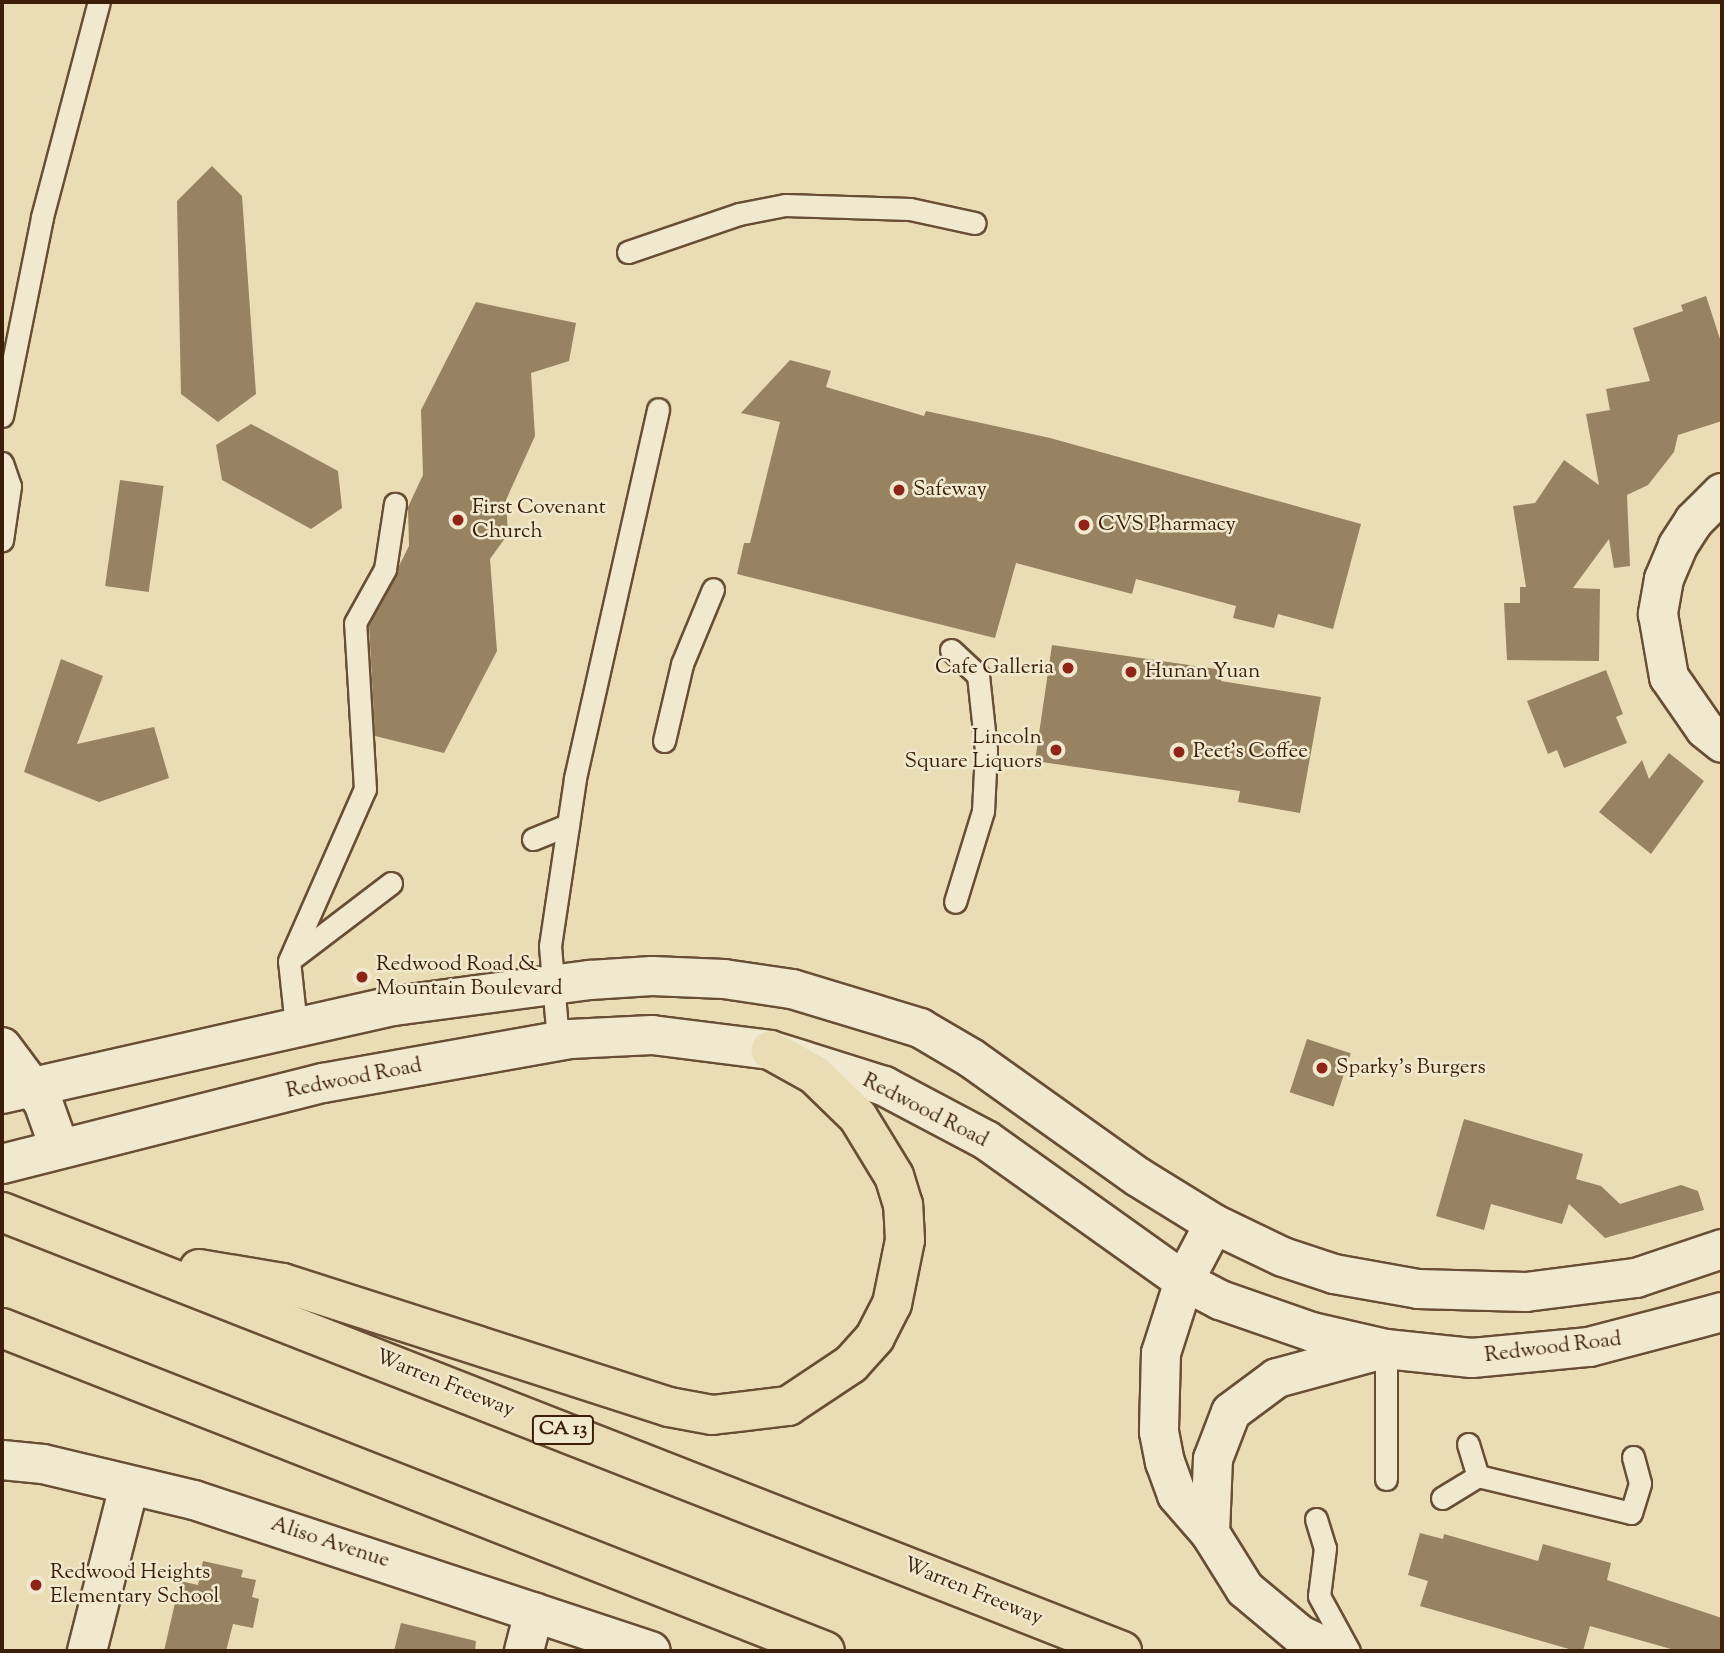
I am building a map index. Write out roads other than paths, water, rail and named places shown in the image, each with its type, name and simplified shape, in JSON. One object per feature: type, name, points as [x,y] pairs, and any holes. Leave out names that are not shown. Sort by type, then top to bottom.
[{"type":"highway","points":[[93,1245],[160,1262],[283,1283],[669,1407],[712,1415],[788,1406],[851,1364],[874,1337],[892,1304],[905,1240],[903,1205],[894,1176],[858,1116],[815,1074],[770,1050]]},
{"type":"highway","name":"Warren Freeway","points":[[2,1212],[93,1245],[1122,1651]]},
{"type":"highway","points":[[2,1328],[825,1651]]},
{"type":"main road","points":[[1722,493],[1694,521],[1678,547],[1664,579],[1658,614],[1669,677],[1705,729],[1722,743]]},
{"type":"main road","points":[[22,1093],[296,1026],[394,1006],[553,984],[652,976],[724,979],[792,989],[920,1028],[971,1058],[1138,1177],[1214,1224],[1283,1257],[1334,1274],[1430,1290],[1495,1293],[1581,1287],[1636,1278],[1722,1249]]},
{"type":"main road","name":"Redwood Road","points":[[2,1164],[131,1128],[323,1083],[558,1041],[652,1035],[770,1050],[884,1086],[986,1140],[1184,1281],[1278,1321],[1386,1349],[1472,1358],[1530,1354],[1640,1337],[1722,1312]]},
{"type":"main road","points":[[2,1047],[22,1093],[58,1147]]},
{"type":"main road","points":[[1214,1224],[1184,1281],[1160,1353],[1159,1432],[1177,1495],[1210,1533],[1245,1589],[1300,1635],[1335,1651]]},
{"type":"main road","points":[[1210,1533],[1213,1459],[1231,1412],[1277,1378],[1386,1349]]},
{"type":"main road","name":"Aliso Avenue","points":[[2,1460],[43,1464],[206,1503],[651,1651]]},
{"type":"main road","points":[[87,1651],[129,1486]]},
{"type":"main road","points":[[524,1651],[534,1612]]},
{"type":"lane","points":[[2,416],[42,217],[99,2]]},
{"type":"lane","points":[[628,252],[739,214],[785,205],[910,209],[975,223]]},
{"type":"lane","points":[[558,1041],[550,946],[568,825],[589,706],[658,409]]},
{"type":"lane","points":[[2,463],[10,486],[2,540]]},
{"type":"lane","points":[[296,1026],[289,961],[365,789],[355,623],[385,569],[395,504]]},
{"type":"lane","points":[[664,741],[682,664],[713,589]]},
{"type":"lane","points":[[951,650],[978,675],[986,750],[983,811],[955,902]]},
{"type":"lane","points":[[533,839],[568,825]]},
{"type":"lane","points":[[289,961],[391,883]]},
{"type":"lane","points":[[1385,1479],[1386,1349]]},
{"type":"lane","points":[[1468,1444],[1478,1476]]},
{"type":"lane","points":[[1442,1498],[1478,1476],[1631,1513],[1640,1483],[1633,1457]]},
{"type":"lane","points":[[1316,1519],[1325,1548],[1319,1596],[1349,1651]]},
{"type":"place","name":"Safeway","points":[[899,490]]},
{"type":"place","name":"First Covenant Church","points":[[458,520]]},
{"type":"place","name":"CVS Pharmacy","points":[[1084,525]]},
{"type":"place","name":"Cafe Galleria","points":[[1068,668]]},
{"type":"place","name":"Hunan Yuan","points":[[1131,672]]},
{"type":"place","name":"Lincoln Square Liquors","points":[[1056,750]]},
{"type":"place","name":"Peet's Coffee","points":[[1179,752]]},
{"type":"place","name":"Redwood Road & Mountain Boulevard","points":[[362,977]]},
{"type":"place","name":"Sparky's Burgers","points":[[1322,1068]]},
{"type":"place","name":"Redwood Heights Elementary School","points":[[36,1585]]}]
